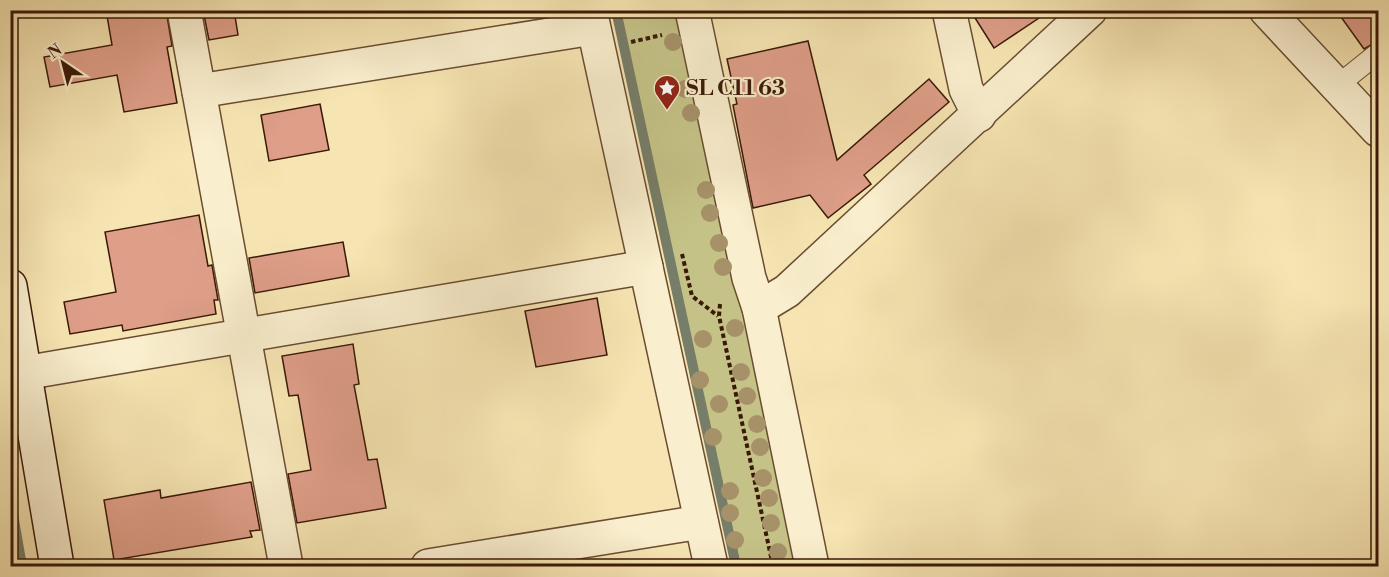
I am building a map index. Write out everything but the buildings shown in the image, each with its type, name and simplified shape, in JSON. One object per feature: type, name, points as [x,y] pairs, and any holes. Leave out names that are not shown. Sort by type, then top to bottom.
[{"type":"street","points":[[184,10],[286,567]]},
{"type":"street","points":[[692,10],[749,278],[759,308],[812,567]]},
{"type":"street","points":[[949,10],[966,89],[979,115]]},
{"type":"street","points":[[759,308],[787,291],[1090,10]]},
{"type":"street","points":[[1266,10],[1378,130]]},
{"type":"street","points":[[199,91],[592,19],[711,567]]},
{"type":"street","points":[[24,373],[646,267]]},
{"type":"street","points":[[10,286],[57,567]]},
{"type":"street","points":[[428,567],[701,522]]},
{"type":"lane","points":[[1338,85],[1378,53]]},
{"type":"path","points":[[631,31],[631,42],[636,53]]},
{"type":"path","points":[[631,42],[666,34]]},
{"type":"path","points":[[681,250],[692,296],[719,316]]},
{"type":"shaded area","points":[[619,11],[676,11],[745,311],[798,566],[740,566]]},
{"type":"waterway","points":[[616,10],[736,566]]},
{"type":"waterway","points":[[10,497],[22,566]]},
{"type":"place","name":"SL C11 63","points":[[667,111]]}]
